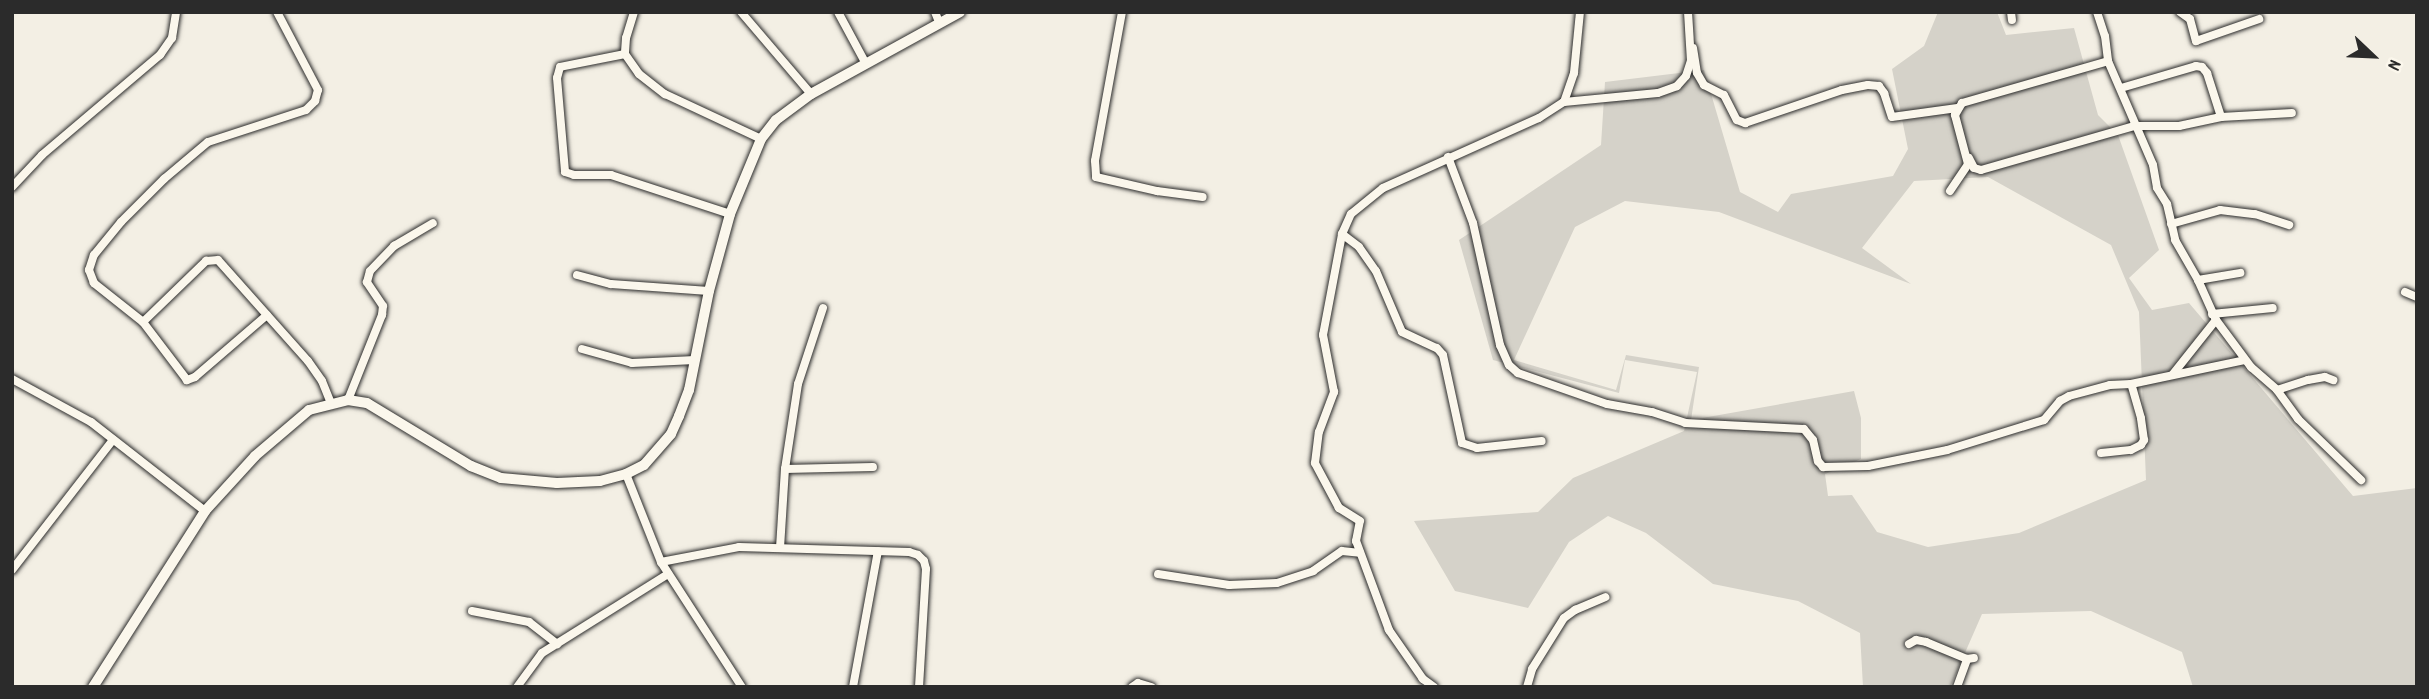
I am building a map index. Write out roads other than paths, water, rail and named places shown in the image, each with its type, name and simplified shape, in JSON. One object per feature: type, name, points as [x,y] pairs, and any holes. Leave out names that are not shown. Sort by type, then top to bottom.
[{"type":"street","points":[[12,187],[42,155],[160,55],[172,38],[176,12]]},
{"type":"street","points":[[267,315],[195,377],[187,380],[143,321],[94,283],[89,270],[94,256],[164,178],[208,142],[306,110],[315,101],[318,90],[277,12]]},
{"type":"street","points":[[634,12],[626,38],[625,54],[639,74],[665,94],[761,139]]},
{"type":"street","points":[[741,12],[811,94]]},
{"type":"street","points":[[838,12],[866,64]]},
{"type":"street","points":[[93,687],[205,511],[255,456],[309,410],[331,402],[348,400],[367,403],[471,466],[501,478],[600,481],[626,474],[644,465],[671,434],[689,390],[709,291],[730,214],[761,139],[776,120],[811,94],[866,64],[937,17],[960,12]]},
{"type":"street","points":[[1122,12],[1095,161],[1096,177],[1157,191],[1202,197]]},
{"type":"street","points":[[1564,102],[1574,74],[1580,12]]},
{"type":"street","points":[[1688,12],[1697,74],[1704,85],[1724,95],[1737,120],[1745,123],[1842,90],[1868,85],[1879,86],[1892,117],[1957,108]]},
{"type":"street","points":[[2097,12],[2105,36],[2108,61],[2121,88],[2134,127],[2153,165],[2153,179],[2167,204],[2175,240],[2198,280],[2214,317],[2245,360],[2277,390],[2298,419],[2361,480]]},
{"type":"street","points":[[2179,12],[2190,19],[2196,41],[2259,19]]},
{"type":"street","points":[[1434,687],[1423,679],[1415,663],[1389,630],[1356,541],[1360,521],[1339,508],[1315,464],[1319,432],[1334,392],[1323,335],[1342,234],[1351,214],[1383,188],[1539,118],[1564,102],[1668,90],[1686,76],[1693,48]]},
{"type":"street","points":[[625,54],[559,67],[557,78],[565,172],[574,175],[611,175],[730,214]]},
{"type":"street","points":[[2108,61],[1962,103],[1957,108],[1955,120],[1974,168],[1980,170],[2134,127],[2179,126],[2221,117],[2292,113]]},
{"type":"street","points":[[2121,88],[2196,66],[2202,67],[2207,73],[2221,117]]},
{"type":"street","points":[[1448,157],[1469,209],[1500,345],[1509,365],[1527,377],[1607,404],[1652,412],[1685,423],[1799,427],[1810,434],[1823,467],[1868,466],[1996,436],[2044,420],[2060,401],[2069,396],[2110,385],[2131,384],[2245,360]]},
{"type":"street","points":[[1950,191],[1965,171],[1969,158]]},
{"type":"street","points":[[2171,224],[2220,210],[2255,214],[2289,225]]},
{"type":"street","points":[[348,400],[382,315],[383,306],[367,282],[370,271],[394,246],[433,223]]},
{"type":"street","points":[[1342,234],[1359,247],[1376,271],[1402,331],[1437,348],[1443,355],[1462,443],[1477,448],[1542,441]]},
{"type":"street","points":[[143,321],[211,259],[218,260],[308,361],[322,381],[331,402]]},
{"type":"street","points":[[2198,280],[2240,273]]},
{"type":"street","points":[[577,275],[611,284],[709,291]]},
{"type":"street","points":[[2405,292],[2417,297]]},
{"type":"street","points":[[780,548],[785,469],[798,384],[823,308]]},
{"type":"street","points":[[2173,374],[2214,317],[2273,308]]},
{"type":"street","points":[[582,349],[632,363],[695,360]]},
{"type":"street","points":[[2277,390],[2308,380],[2325,377],[2333,380]]},
{"type":"street","points":[[12,379],[90,422],[205,511]]},
{"type":"street","points":[[2101,453],[2131,450],[2144,440],[2131,384]]},
{"type":"street","points":[[12,570],[113,440]]},
{"type":"street","points":[[785,469],[873,467]]},
{"type":"street","points":[[626,474],[661,562],[742,687]]},
{"type":"street","points":[[661,562],[739,547],[909,552],[924,561],[926,569],[919,687]]},
{"type":"street","points":[[853,687],[878,551]]},
{"type":"street","points":[[1158,574],[1229,585],[1277,583],[1313,571],[1342,551],[1360,553]]},
{"type":"street","points":[[517,687],[542,653],[668,574]]},
{"type":"street","points":[[1527,687],[1532,669],[1564,618],[1605,597]]},
{"type":"street","points":[[472,611],[529,622],[557,643]]},
{"type":"street","points":[[1909,644],[1916,640],[1926,642],[1970,658],[1957,687]]},
{"type":"street","points":[[1416,687],[1423,679]]},
{"type":"street","points":[[1132,687],[1138,683],[1151,687]]}]
